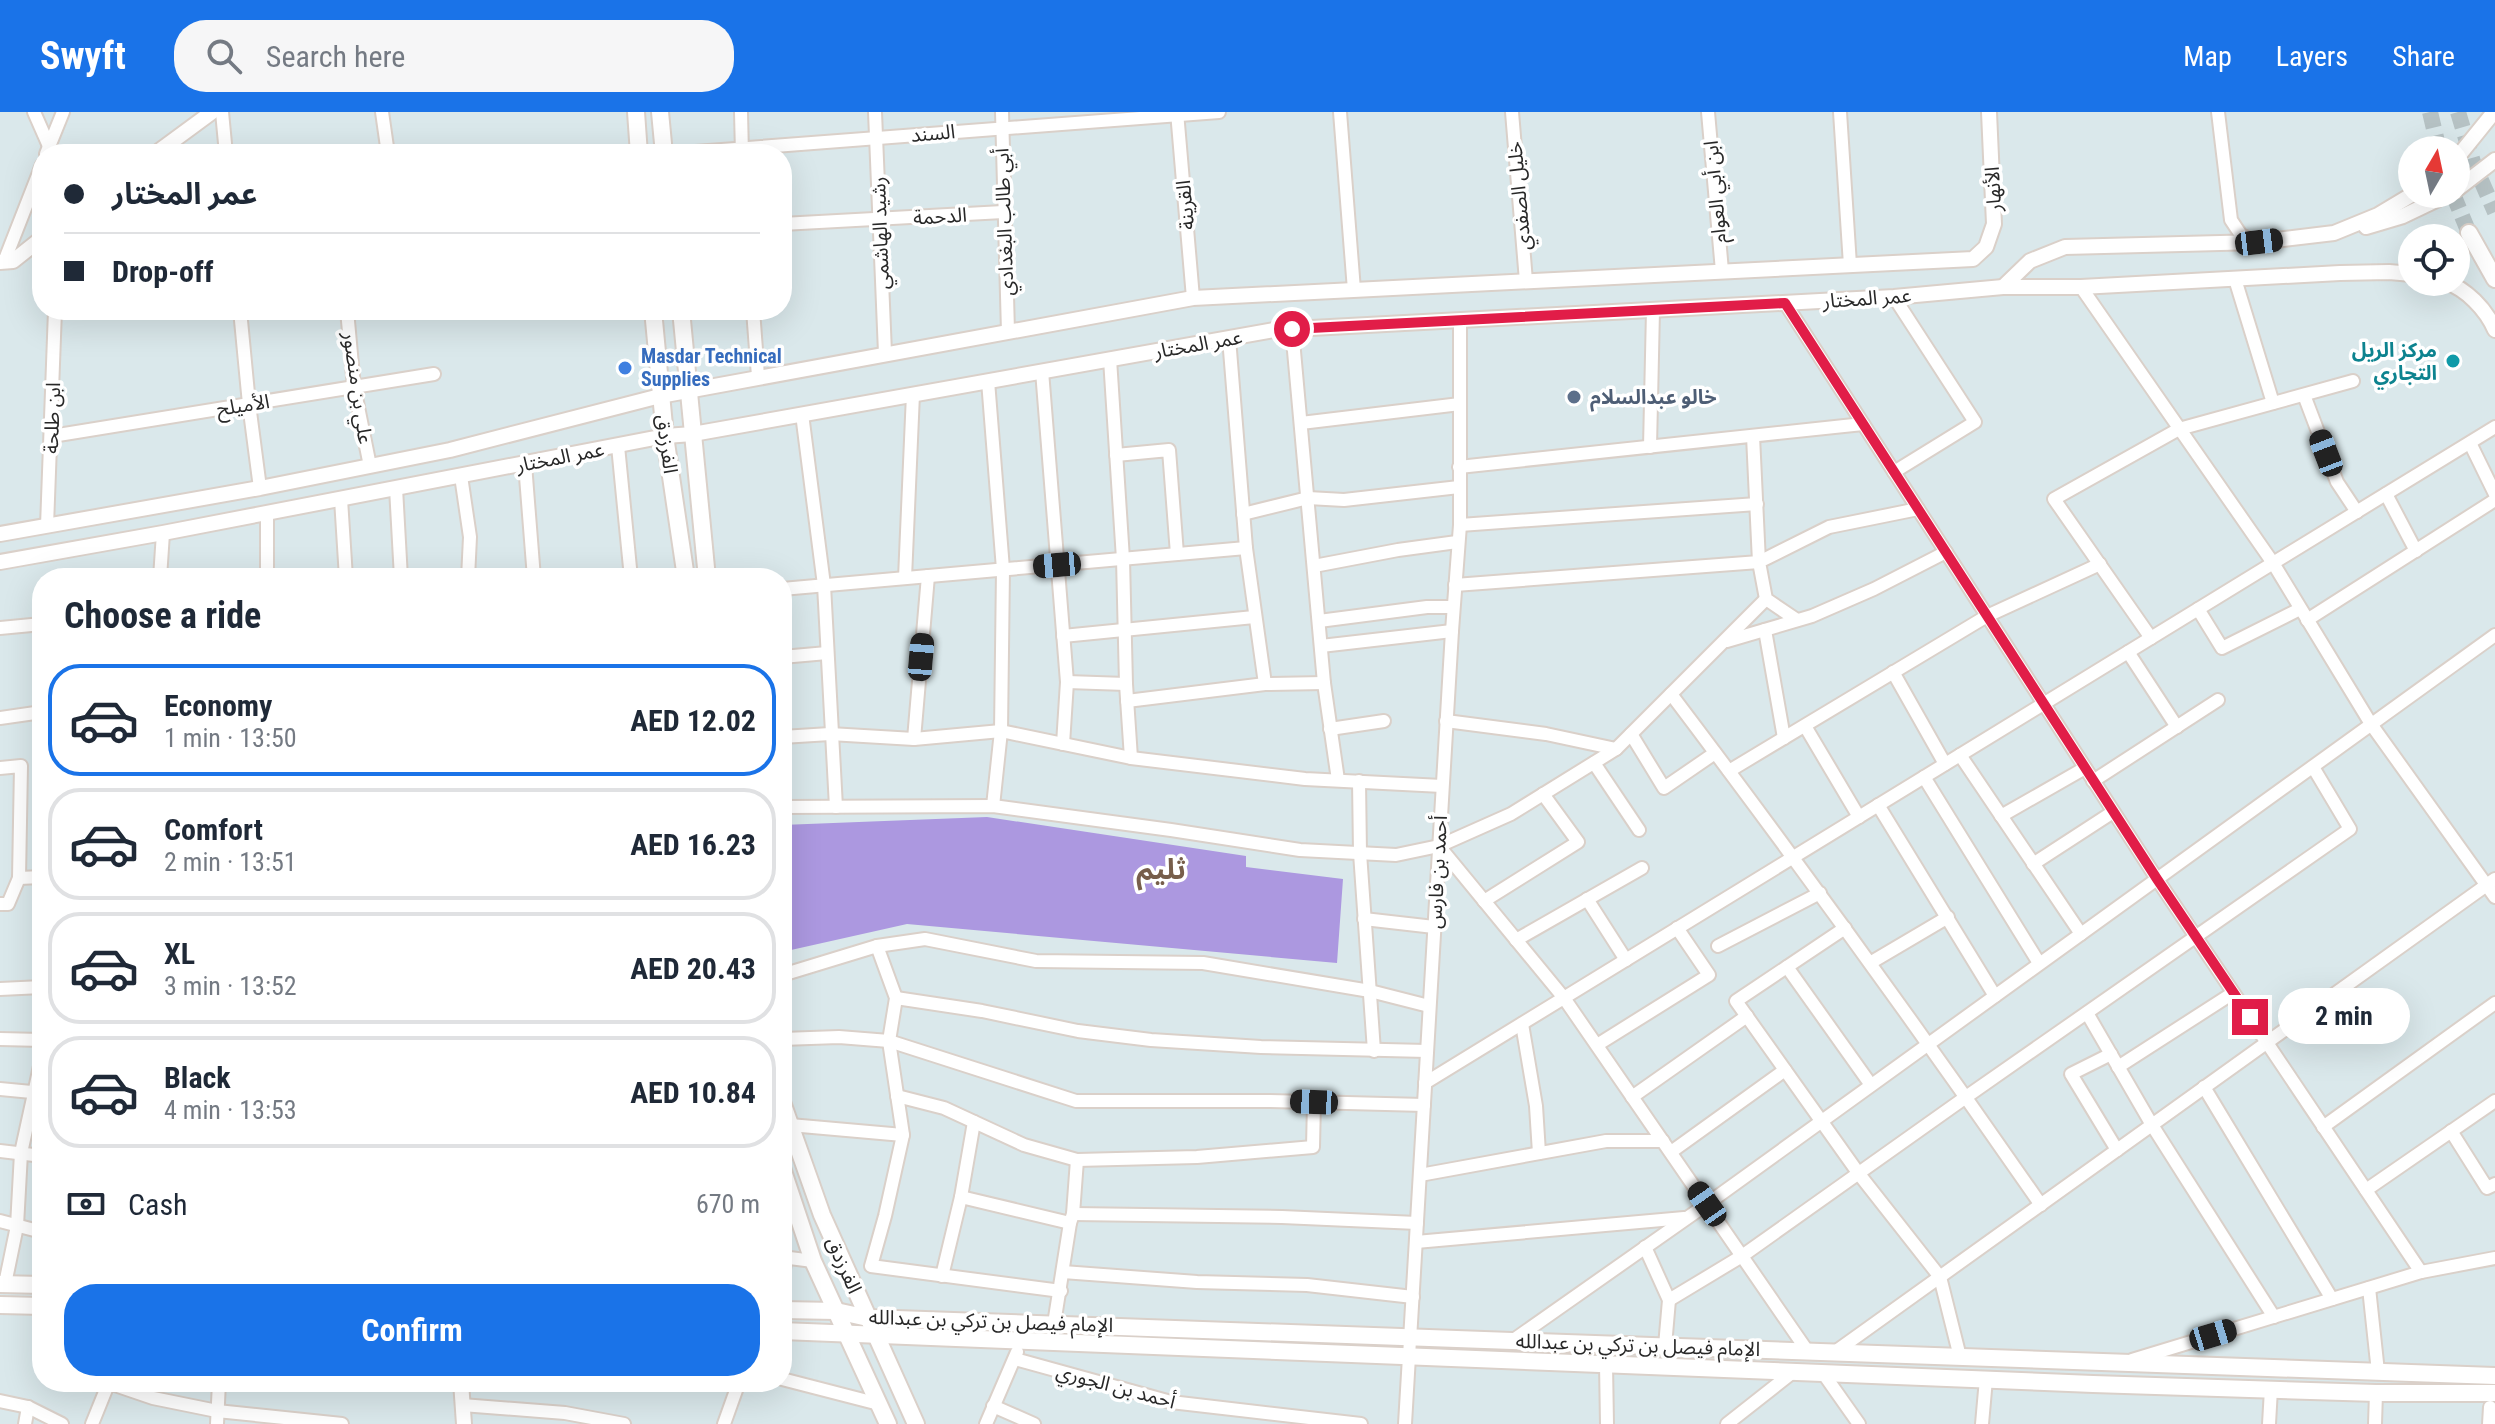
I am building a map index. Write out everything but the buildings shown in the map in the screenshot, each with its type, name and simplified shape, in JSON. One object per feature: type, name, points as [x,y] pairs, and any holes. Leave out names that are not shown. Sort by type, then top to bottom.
[{"type":"main road","points":[[636,112],[638,144]]},
{"type":"main road","points":[[660,112],[663,144]]},
{"type":"main road","points":[[2470,235],[2495,279]]},
{"type":"main road","name":"الفرزدق","points":[[654,320],[660,396],[685,568]]},
{"type":"main road","name":"الفرزدق","points":[[682,320],[706,568]]},
{"type":"main road","name":"الفرزدق","points":[[792,1131],[822,1215],[916,1424]]},
{"type":"main road","name":"الفرزدق","points":[[792,1202],[813,1261],[888,1424]]},
{"type":"main road","points":[[2,1284],[32,1285]]},
{"type":"main road","points":[[0,1305],[32,1306]]},
{"type":"main road","name":"الإمام فيصل بن تركي بن عبدالله","points":[[792,1310],[836,1311],[868,1318],[2495,1376]]},
{"type":"main road","name":"الإمام فيصل بن تركي بن عبدالله","points":[[792,1331],[1793,1372],[2405,1392],[2493,1400]]},
{"type":"street","points":[[34,112],[46,144]]},
{"type":"street","points":[[50,144],[63,112]]},
{"type":"street","points":[[169,144],[212,112]]},
{"type":"street","points":[[222,112],[225,144]]},
{"type":"street","points":[[382,112],[387,144]]},
{"type":"street","points":[[741,112],[742,144]]},
{"type":"street","name":"رشيد الهاشمي","points":[[875,112],[885,353]]},
{"type":"street","name":"أبي طالب البغدادي","points":[[1002,112],[1008,332]]},
{"type":"street","name":"السند","points":[[792,146],[1219,112]]},
{"type":"street","points":[[1340,112],[1354,290]]},
{"type":"street","name":"خليل الصفدي","points":[[1512,112],[1526,281]]},
{"type":"street","name":"ابن أبي العوام","points":[[1708,112],[1722,271]]},
{"type":"street","points":[[1840,112],[1850,265]]},
{"type":"street","name":"الأنهار","points":[[1973,259],[1986,247],[1994,224],[1989,112]]},
{"type":"street","points":[[2218,112],[2231,220],[2241,235],[2259,242]]},
{"type":"street","points":[[2470,142],[2494,112]]},
{"type":"street","name":"القرينة","points":[[1177,114],[1193,298]]},
{"type":"street","points":[[2470,179],[2495,160]]},
{"type":"street","points":[[32,189],[2,262],[13,261],[32,246]]},
{"type":"street","points":[[2334,233],[2398,203]]},
{"type":"street","points":[[2003,287],[2030,261],[2065,247],[2259,242],[2381,224],[2420,208]]},
{"type":"street","name":"الدحمة","points":[[792,223],[1003,212]]},
{"type":"street","name":"عمر المختار","points":[[0,534],[260,488],[450,450],[660,396],[758,376],[1193,298],[1973,259]]},
{"type":"street","name":"عمر المختار","points":[[0,562],[665,436],[693,434],[1292,329],[1894,297],[2003,287],[2081,287],[2398,273]]},
{"type":"street","points":[[2235,279],[2273,403]]},
{"type":"street","points":[[2081,287],[2273,563],[2371,724],[2491,882],[2495,897]]},
{"type":"street","points":[[2469,296],[2495,330]]},
{"type":"street","points":[[1894,297],[1975,422],[1894,472]]},
{"type":"street","points":[[1785,303],[2113,812],[2421,1272]]},
{"type":"street","points":[[1650,447],[1653,310]]},
{"type":"street","name":"ابن طلحة","points":[[47,526],[55,320]]},
{"type":"street","points":[[241,320],[260,488]]},
{"type":"street","name":"علي بن منصور","points":[[348,320],[354,387],[370,466]]},
{"type":"street","points":[[754,320],[758,376]]},
{"type":"street","name":"أحمد بن فارس","points":[[1405,1424],[1460,525],[1460,320]]},
{"type":"street","points":[[1292,329],[1324,683],[1338,780]]},
{"type":"street","points":[[1229,338],[1246,548],[1265,684]]},
{"type":"street","points":[[1110,359],[1123,559],[1131,758]]},
{"type":"street","points":[[1042,371],[1067,682],[1063,744]]},
{"type":"street","name":"الأميلح","points":[[52,436],[434,374]]},
{"type":"street","points":[[988,381],[1003,569],[1001,731],[993,806]]},
{"type":"street","points":[[2151,638],[2054,499],[2179,429],[2353,381]]},
{"type":"street","points":[[905,578],[913,394]]},
{"type":"street","points":[[2304,395],[2337,482],[2357,512]]},
{"type":"street","points":[[1301,423],[1460,404]]},
{"type":"street","points":[[802,414],[824,585],[836,807]]},
{"type":"street","points":[[1459,467],[1863,424]]},
{"type":"street","points":[[1425,1083],[2495,427]]},
{"type":"street","points":[[1753,436],[1759,562],[1766,599],[1797,620]]},
{"type":"street","points":[[2307,620],[2495,497],[2470,443]]},
{"type":"street","points":[[618,446],[630,568]]},
{"type":"street","points":[[1116,455],[1169,450],[1177,554]]},
{"type":"street","points":[[525,464],[533,568]]},
{"type":"street","points":[[461,476],[470,537],[468,568]]},
{"type":"street","points":[[1243,514],[1308,498],[1344,500],[1459,487]]},
{"type":"street","points":[[396,488],[400,568]]},
{"type":"street","points":[[2386,494],[2416,551]]},
{"type":"street","points":[[341,499],[345,568]]},
{"type":"street","points":[[1460,525],[1757,504]]},
{"type":"street","points":[[1455,585],[1759,562],[1829,527],[1918,509]]},
{"type":"street","points":[[267,513],[267,568]]},
{"type":"street","points":[[161,568],[163,533]]},
{"type":"street","points":[[1314,566],[1457,542]]},
{"type":"street","points":[[792,588],[1246,548]]},
{"type":"street","points":[[1723,642],[1797,620],[1874,589],[1946,552]]},
{"type":"street","points":[[1729,771],[1987,616],[2100,564]]},
{"type":"street","points":[[914,739],[928,576]]},
{"type":"street","points":[[792,807],[993,806],[1300,850],[1396,855],[1439,846],[1511,814],[1616,749],[1766,599]]},
{"type":"street","points":[[1319,621],[1427,607],[1453,607]]},
{"type":"street","points":[[2198,609],[2222,648],[2300,609]]},
{"type":"street","points":[[1063,636],[1254,617]]},
{"type":"street","points":[[0,628],[32,625]]},
{"type":"street","points":[[1765,630],[1784,738]]},
{"type":"street","points":[[1321,646],[1452,631]]},
{"type":"street","points":[[1512,1341],[1707,1204],[2495,635]]},
{"type":"street","points":[[2128,652],[2177,727]]},
{"type":"street","points":[[792,656],[827,653]]},
{"type":"street","points":[[1893,672],[1945,764]]},
{"type":"street","points":[[1067,682],[1126,684]]},
{"type":"street","points":[[1127,701],[1265,684],[1324,683]]},
{"type":"street","points":[[1671,694],[1794,857],[2041,1205]]},
{"type":"street","points":[[2093,781],[2218,700]]},
{"type":"street","points":[[0,718],[32,713]]},
{"type":"street","points":[[1330,729],[1384,721]]},
{"type":"street","points":[[1446,721],[1546,734],[1616,749]]},
{"type":"street","points":[[1805,726],[1859,817]]},
{"type":"street","points":[[792,736],[830,734],[914,739],[1001,731],[1131,758],[1305,779],[1442,786]]},
{"type":"street","points":[[1631,734],[1664,788],[1715,753]]},
{"type":"street","points":[[1960,755],[2081,934]]},
{"type":"street","points":[[1594,763],[1639,830]]},
{"type":"street","points":[[0,768],[21,766],[19,878],[8,904],[0,904]]},
{"type":"street","points":[[1669,1300],[1742,1256],[2350,829],[2313,767]]},
{"type":"street","points":[[2001,816],[2085,768]]},
{"type":"street","points":[[1924,777],[2039,963]]},
{"type":"street","points":[[1359,781],[1360,853],[1374,1051]]},
{"type":"street","points":[[1484,901],[1578,842],[1543,794]]},
{"type":"street","points":[[1878,805],[1995,996]]},
{"type":"street","points":[[2033,864],[2113,812]]},
{"type":"street","points":[[1439,846],[1564,998],[1808,1352]]},
{"type":"street","points":[[1516,940],[1642,868]]},
{"type":"street","points":[[19,878],[32,877]]},
{"type":"street","points":[[1835,1352],[2491,882]]},
{"type":"street","points":[[1718,946],[1820,893]]},
{"type":"street","points":[[1587,899],[1626,960]]},
{"type":"street","points":[[1870,963],[1948,917]]},
{"type":"street","points":[[1364,919],[1434,927]]},
{"type":"street","points":[[1597,1045],[1709,975],[1677,928]]},
{"type":"street","points":[[1845,928],[1736,1001],[1859,1174],[1940,1277],[1960,1357]]},
{"type":"street","points":[[792,972],[877,946],[925,939],[1036,961],[1203,963],[1370,991],[1429,1006]]},
{"type":"street","points":[[877,946],[896,998],[889,1041],[903,1135],[871,1266],[1061,1291]]},
{"type":"street","points":[[1787,967],[1871,1085]]},
{"type":"street","points":[[0,989],[32,987]]},
{"type":"street","points":[[2118,1067],[2233,993]]},
{"type":"street","points":[[896,998],[982,1011],[1078,1031],[1151,1040],[1427,1051]]},
{"type":"street","points":[[2323,1127],[2495,1003]]},
{"type":"street","points":[[2087,1013],[2152,1125],[2274,1317]]},
{"type":"street","points":[[1632,1097],[1747,1016]]},
{"type":"street","points":[[1522,1024],[1536,1106],[1539,1153]]},
{"type":"street","points":[[792,1039],[839,1037],[889,1041],[1076,1101],[1424,1105]]},
{"type":"street","points":[[0,1039],[32,1040]]},
{"type":"street","points":[[2111,1054],[2071,1074],[2117,1150]]},
{"type":"street","points":[[1671,1152],[1785,1070]]},
{"type":"street","points":[[2204,1087],[2332,1299]]},
{"type":"street","points":[[0,1089],[32,1092]]},
{"type":"street","points":[[897,1096],[944,1108],[1024,1145],[1077,1160],[1197,1157],[1313,1147],[1314,1102]]},
{"type":"street","points":[[2366,1190],[2495,1101]]},
{"type":"street","points":[[2,1284],[17,1226],[21,1153],[32,1114]]},
{"type":"street","points":[[942,1276],[961,1197],[974,1122]]},
{"type":"street","points":[[792,1125],[903,1135]]},
{"type":"street","points":[[2451,1131],[2487,1188],[2495,1184]]},
{"type":"street","points":[[1420,1175],[1606,1141],[1663,1141]]},
{"type":"street","points":[[0,1151],[32,1155]]},
{"type":"street","points":[[1054,1324],[1077,1160]]},
{"type":"street","points":[[961,1197],[1071,1218],[1282,1217],[1417,1223]]},
{"type":"street","points":[[1416,1242],[1687,1218]]},
{"type":"street","points":[[0,1221],[32,1230]]},
{"type":"street","points":[[1645,1247],[1669,1300],[1665,1346]]},
{"type":"street","points":[[792,1258],[813,1261]]},
{"type":"street","points":[[2122,1363],[2421,1272],[2495,1258]]},
{"type":"street","points":[[1063,1272],[1197,1282],[1307,1285],[1413,1297]]},
{"type":"street","points":[[2369,1288],[2378,1372]]},
{"type":"street","points":[[986,1424],[1021,1341]]},
{"type":"street","name":"أحمد بن الجوري","points":[[1015,1359],[1171,1402],[1361,1424]]},
{"type":"street","points":[[1606,1364],[1607,1424]]},
{"type":"street","points":[[1728,1424],[1793,1372]]},
{"type":"street","points":[[1823,1373],[1859,1424]]},
{"type":"street","points":[[1982,1424],[1986,1379]]},
{"type":"street","points":[[792,1382],[879,1404]]},
{"type":"street","points":[[2269,1424],[2271,1389]]},
{"type":"street","points":[[92,1424],[105,1392]]},
{"type":"street","points":[[136,1392],[217,1417],[342,1424]]},
{"type":"street","points":[[217,1417],[218,1392]]},
{"type":"street","points":[[461,1392],[464,1424]]},
{"type":"street","points":[[726,1423],[736,1392]]},
{"type":"street","points":[[2375,1424],[2376,1393]]},
{"type":"street","points":[[2489,1424],[2493,1400]]},
{"type":"street","points":[[0,1401],[28,1407],[62,1424]]},
{"type":"street","points":[[462,1405],[565,1413],[624,1424]]},
{"type":"street","points":[[993,1406],[1034,1424]]},
{"type":"street","points":[[25,1424],[28,1407]]},
{"type":"shaded area","points":[[987,817],[1246,856],[1246,867],[1343,879],[1337,963],[907,924],[792,950],[792,825]]},
{"type":"tunnel","points":[[2430,112],[2436,136]]},
{"type":"tunnel","points":[[2458,112],[2473,162],[2495,212]]},
{"type":"tunnel","points":[[2459,208],[2465,224]]},
{"type":"place","name":"مركز الريل التجاري","points":[[2453,361]]},
{"type":"place","name":"Masdar Technical Supplies","points":[[625,368]]},
{"type":"place","name":"خالو عبدالسلام","points":[[1574,397]]},
{"type":"district","name":"ثليم","points":[[1161,869]]},
{"type":"route","points":[[1292,329],[1785,303],[2157,879],[2250,1017]]}]
